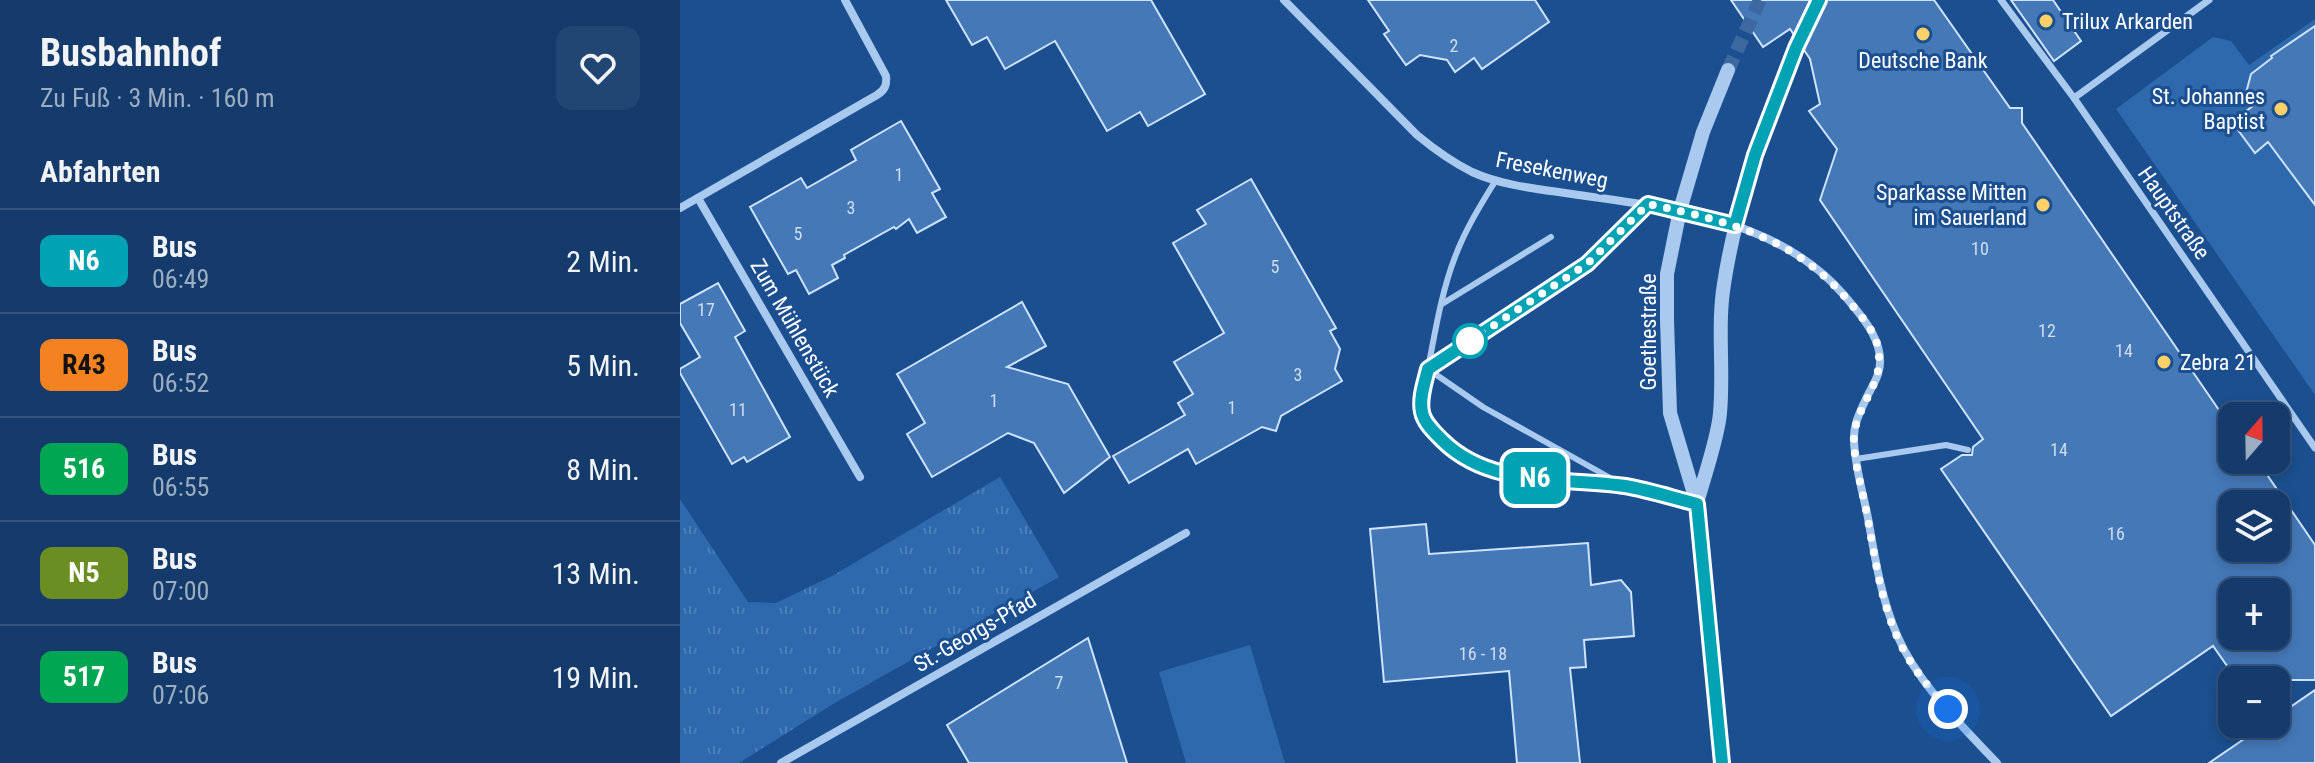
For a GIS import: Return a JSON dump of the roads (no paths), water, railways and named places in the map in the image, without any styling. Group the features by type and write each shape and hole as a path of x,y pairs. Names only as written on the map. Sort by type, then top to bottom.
{"street":[{"path":"680,208 877,95 885,87 886,76 845,0"},
{"name":"Fresekenweg","path":"1284,0 1417,135 1438,152 1473,172 1519,186 1648,204 1735,225 1810,262 1843,293 1864,319 1879,352 1878,374 1856,421 1854,443 1878,574 1897,637 1936,695 1997,763"},
{"name":"Hauptstraße","path":"2001,0 2074,98 2315,448"},
{"path":"2074,98 2209,0"},
{"name":"Goethestraße","path":"1722,763 1697,504 1670,413 1667,274 1680,210 1703,132 1728,70"},
{"name":"Goethestraße","path":"1697,504 1720,416 1721,312 1735,225 1755,155 1778,94"},
{"name":"Zum Mühlenstück","path":"698,198 860,477"},
{"name":"St.-Georgs-Pfad","path":"781,763 1186,533"}],"lane":[{"path":"1496,180 1455,257 1422,396 1421,411 1428,424 1450,448 1500,473 1560,482 1624,486 1697,504"},
{"path":"1428,369 1587,264 1648,204"},
{"path":"1442,304 1551,237"},
{"path":"1428,369 1483,407 1624,486"},
{"path":"1856,459 1946,445 1968,450"}],"tunnel":[{"path":"1728,70 1760,0"},
{"path":"1778,94 1819,0"}],"place":[{"name":"Trilux Arkarden","path":"2046,21"},
{"name":"Deutsche Bank","path":"1923,34"},
{"name":"St. Johannes Baptist","path":"2281,109"},
{"name":"Sparkasse Mitten im Sauerland","path":"2043,205"},
{"name":"Zebra 21","path":"2164,362"}]}
